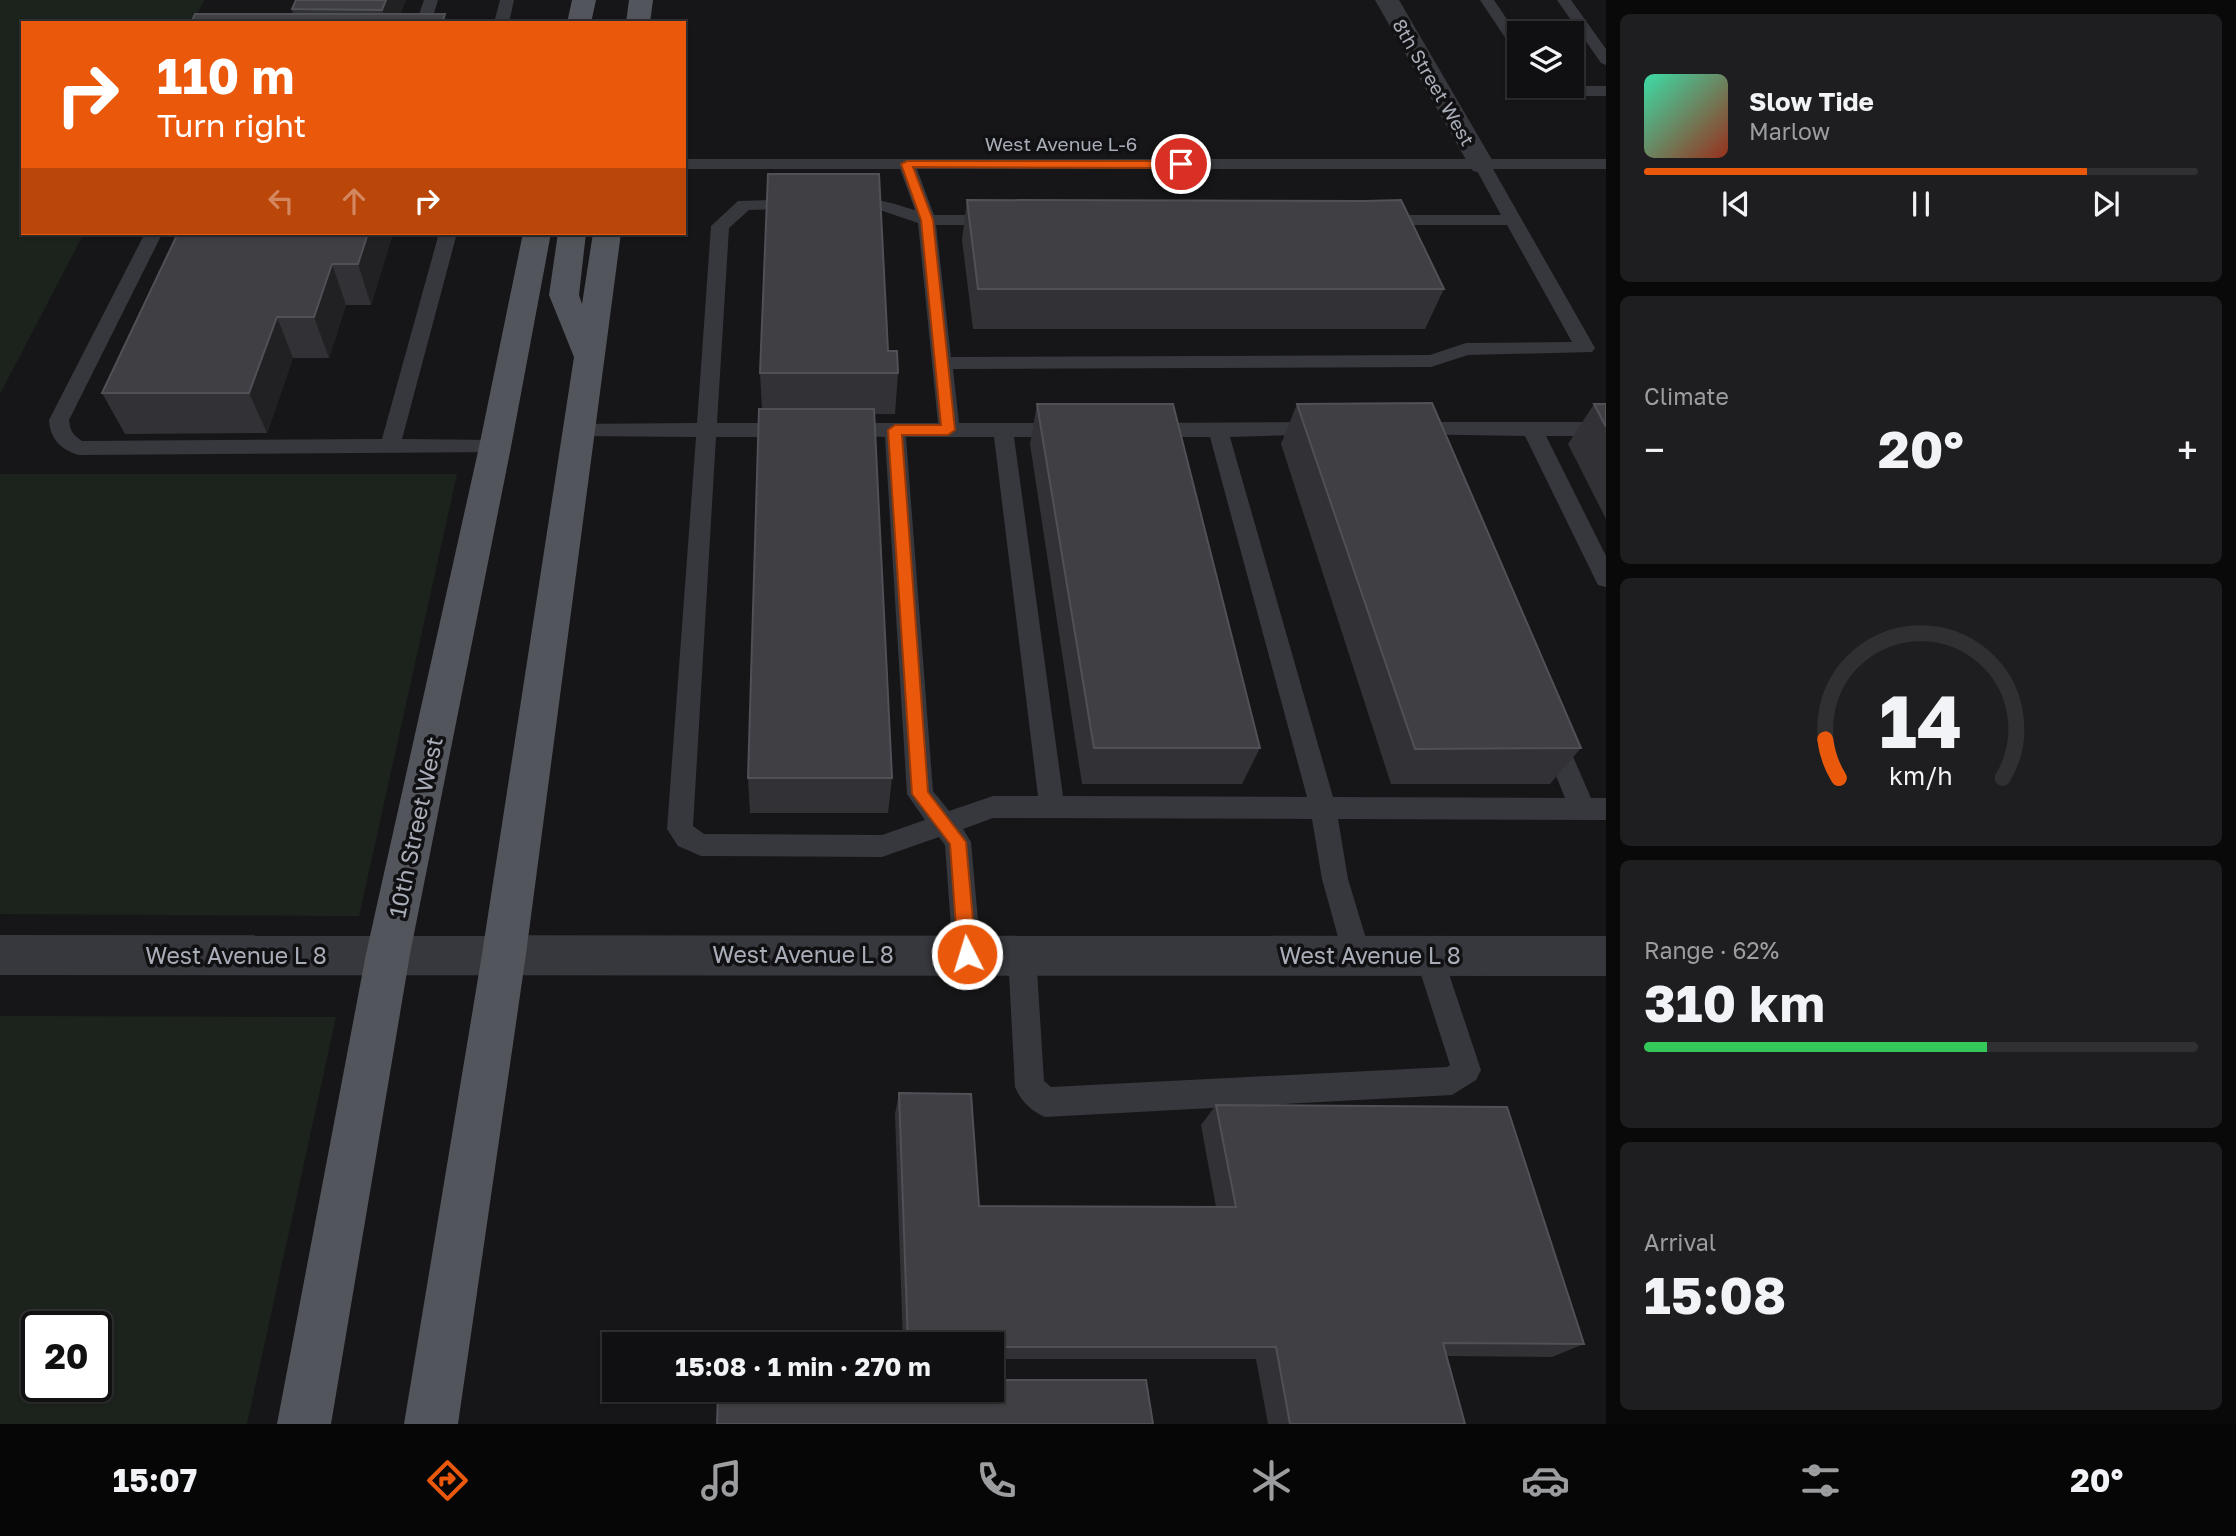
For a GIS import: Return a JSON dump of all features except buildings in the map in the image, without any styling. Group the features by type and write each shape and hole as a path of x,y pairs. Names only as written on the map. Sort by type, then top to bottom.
{"main road":[{"path":"579,21 584,0"},
{"path":"638,21 641,0"},
{"name":"10th Street West","path":"304,1424 388,954 495,447 537,235"},
{"path":"572,235 564,295 588,356"},
{"path":"431,1424 504,954 607,235"},
{"path":"318,1348 331,1424"}],"street":[{"name":"8th Street West","path":"1387,0 1482,165"},
{"name":"West Avenue L 8","path":"0,956 1606,956"}],"lane":[{"path":"424,21 431,0"},
{"path":"501,21 507,0"},
{"path":"1488,0 1507,29"},
{"path":"1564,0 1606,60"},
{"path":"1584,91 1606,91"},
{"name":"West Avenue L-6","path":"686,164 1606,164"},
{"path":"907,164 927,220 948,430"},
{"path":"942,363 1431,361 1466,349 1585,348 1482,165"},
{"path":"1024,220 927,220 882,205 757,203 744,205 734,211 720,226 680,829 687,838 701,845 882,846 993,807 1595,809 1546,720"},
{"path":"1359,220 1512,220"},
{"path":"152,235 59,420 59,433 67,442 79,448 495,447"},
{"path":"390,446 446,235"},
{"path":"578,429 1084,430"},
{"path":"1124,430 1340,429"},
{"path":"1395,429 1606,429"},
{"path":"1422,429 1433,454"},
{"path":"1532,429 1606,579"},
{"path":"895,430 920,794 958,842 967,954"},
{"path":"1003,430 1052,807"},
{"path":"1218,430 1323,808 1335,879 1357,955"},
{"path":"1021,954 1030,1087 1045,1102 1452,1081 1466,1070 1429,956"}],"shaded area":[{"path":"0,0 204,0 194,21 21,21 21,235 83,235 0,394"},
{"path":"0,474 457,474 359,916 0,914"},
{"path":"0,1016 336,1017 247,1424 0,1424"}],"route":[{"path":"967,954 958,842 920,794 895,430 948,430 927,220 907,164 1181,164"}]}
